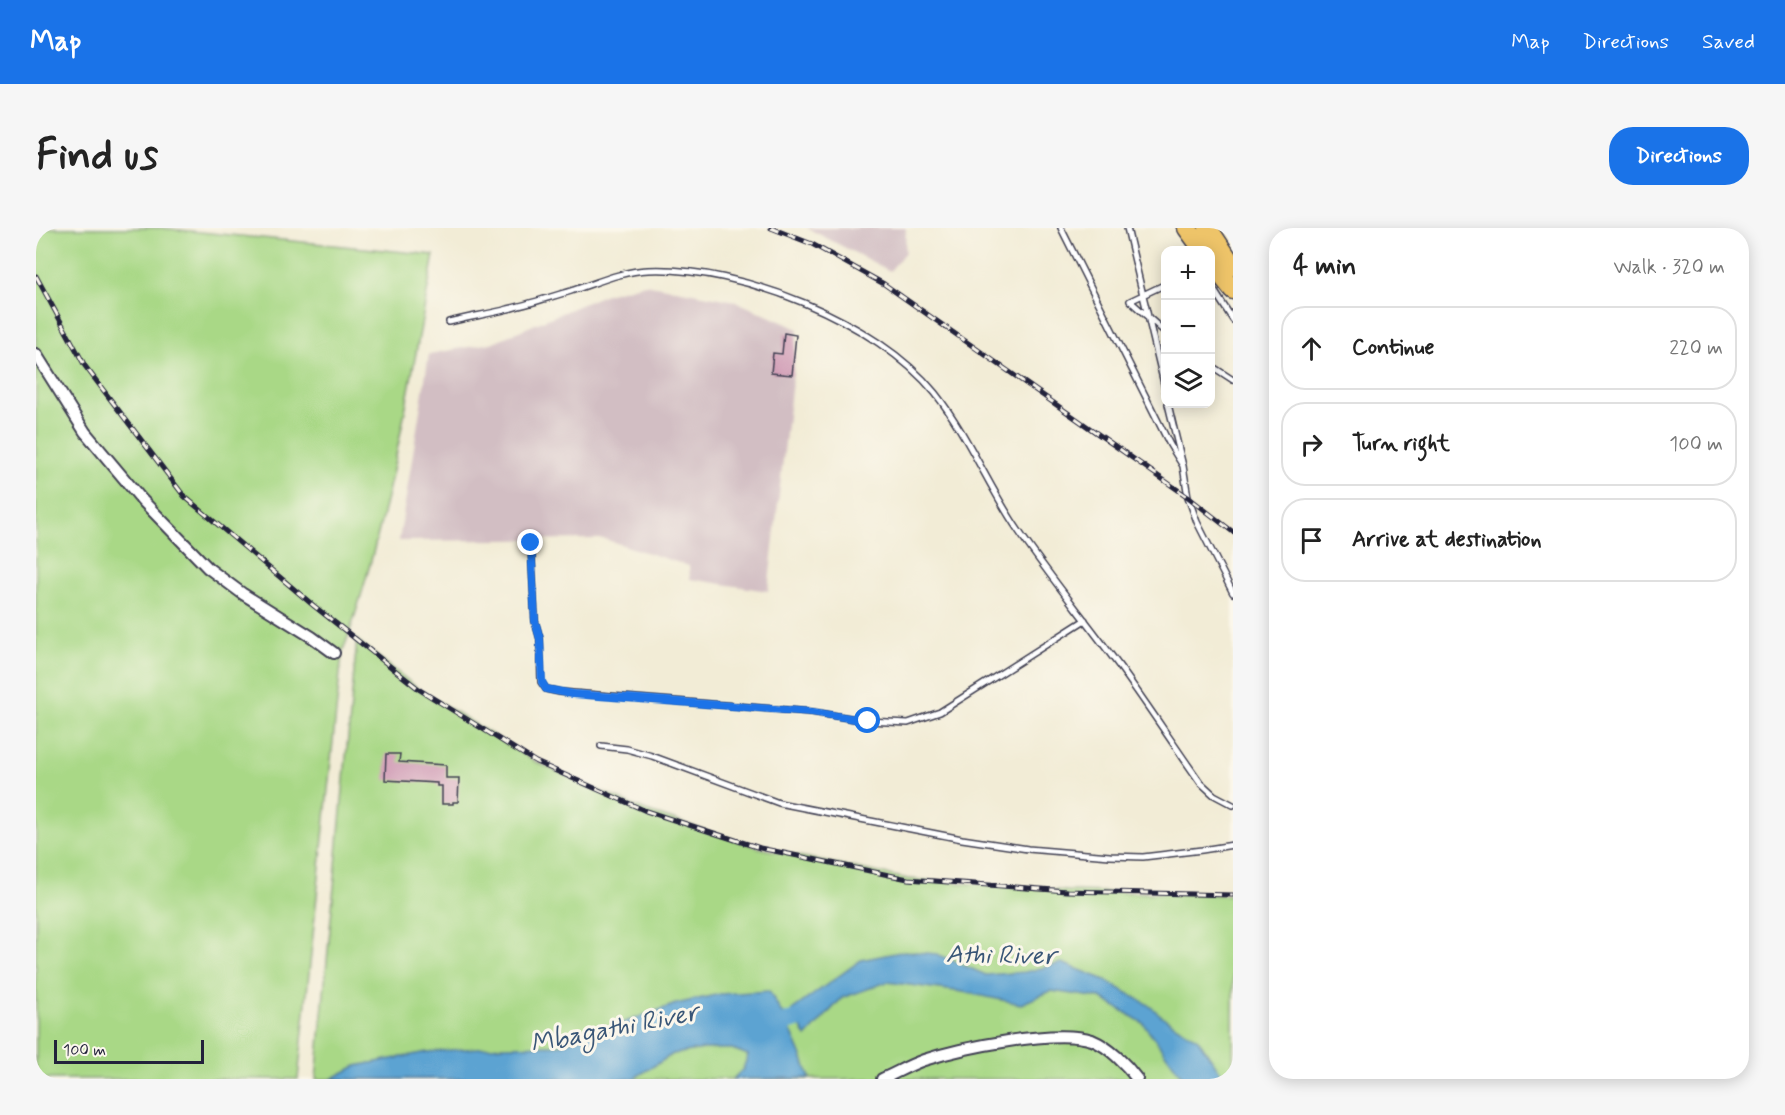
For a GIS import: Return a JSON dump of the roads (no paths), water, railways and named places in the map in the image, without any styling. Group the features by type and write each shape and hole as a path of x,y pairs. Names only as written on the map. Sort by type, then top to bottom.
{"highway":[{"path":"1187,228 1200,246"},
{"path":"1208,228 1233,266"},
{"path":"1215,267 1233,290"}],"street":[{"path":"36,354 85,432 142,500 208,568 243,594 334,653"},
{"path":"882,1079 927,1059 1019,1040 1055,1036 1082,1038 1103,1046 1137,1079"}],"lane":[{"path":"1061,228 1170,445 1183,466"},
{"path":"1126,228 1161,371"},
{"path":"449,321 508,309 616,276 646,270 698,273 764,288 834,316 866,334 923,378 952,417 1017,529 1200,782 1214,795 1233,805"},
{"path":"1161,286 1130,301 1161,329"},
{"path":"1215,293 1233,320"},
{"path":"1215,368 1233,380"},
{"path":"1169,408 1188,497 1197,522 1233,593"},
{"path":"531,543 535,621 540,639 542,682 546,689 560,692 812,712 868,721 908,723 940,712 1085,620"},
{"path":"601,746 627,749 652,756 779,803 962,839 1028,849 1143,857 1233,845"}],"water":[{"path":"905,951 937,954 986,975 1025,972 1062,963 1103,979 1147,1004 1167,1020 1198,1039 1225,1079 1184,1079 1143,1023 1101,998 1051,991 1021,1004 963,992 887,982 842,998 806,1037 792,1010 861,960"},
{"name":"Mbagathi River","path":"769,991 792,1033 810,1078 733,1079 743,1069 748,1055 732,1049 704,1049 673,1054 633,1079 331,1079 356,1066 427,1052 502,1046 560,1045 676,1004 720,994"}],"waterway":[{"name":"Athi River","path":"765,1030 805,1016 816,1007"}],"railway":[{"path":"771,228 812,244 884,284 1188,497 1233,532"},
{"path":"36,276 85,366 184,496 314,606 420,690 536,762 646,811 760,848 908,879 1067,891 1233,895"}]}
